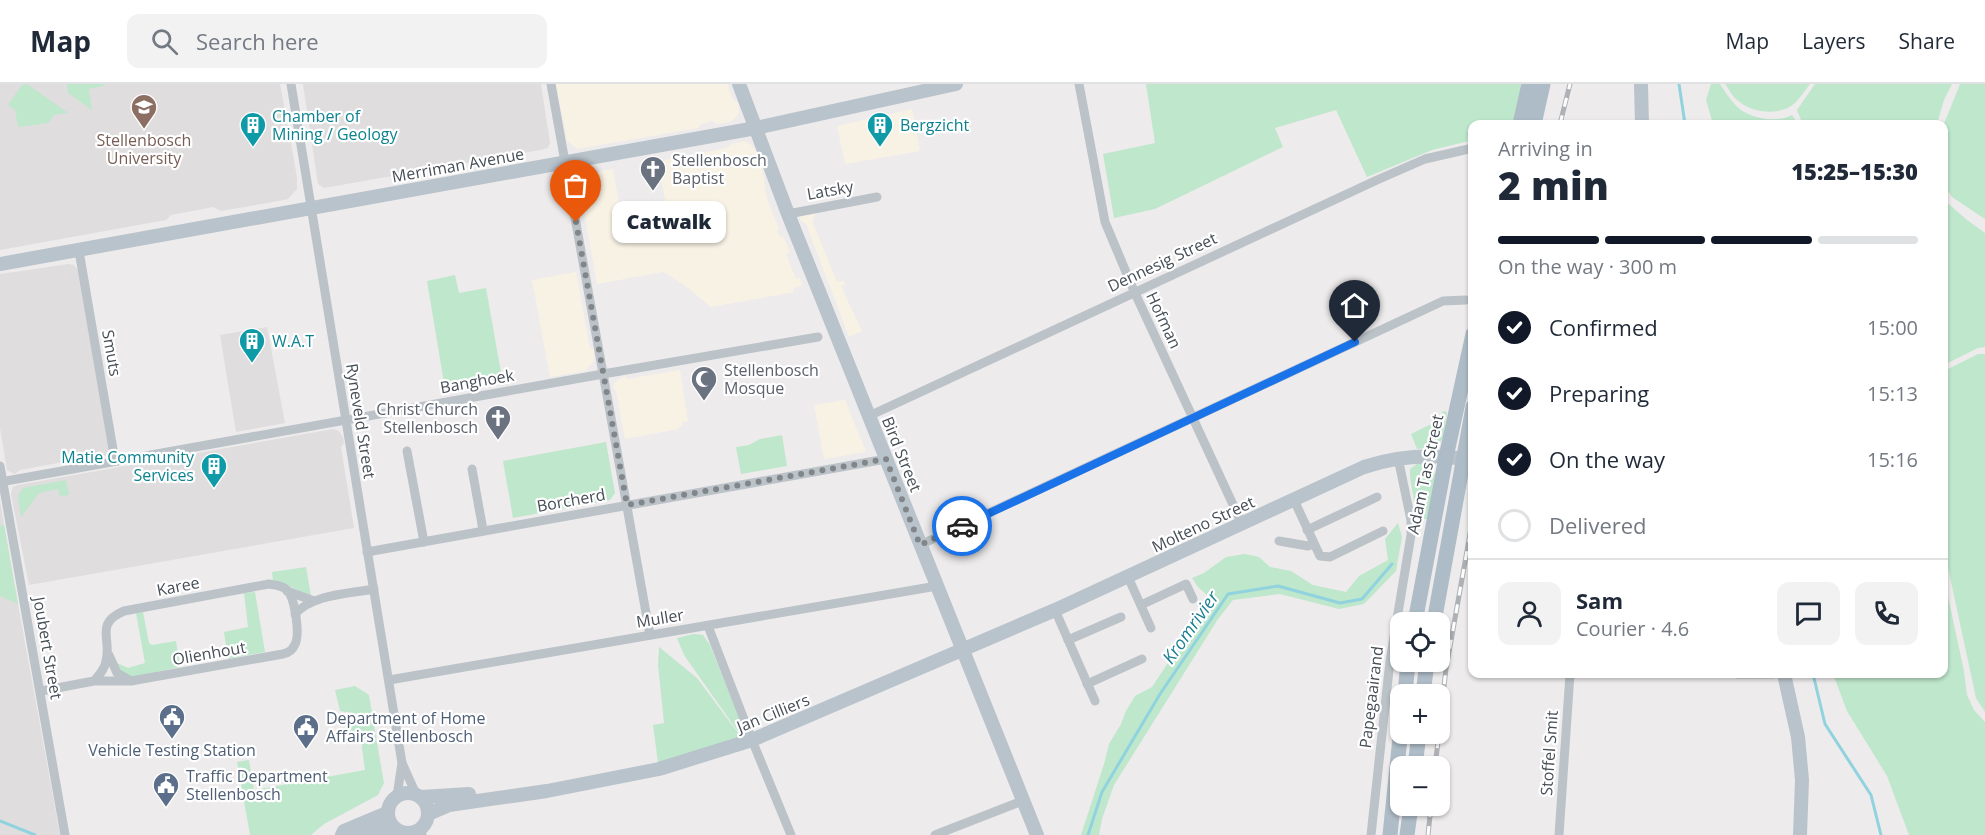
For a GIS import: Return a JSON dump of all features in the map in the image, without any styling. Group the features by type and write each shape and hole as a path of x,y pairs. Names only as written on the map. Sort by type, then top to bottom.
{"main road":[{"path":"1521,120 1528,84"},
{"path":"1535,120 1543,84"},
{"name":"Adam Tas Street","path":"1417,612 1446,457 1468,357"},
{"name":"Adam Tas Street","path":"1436,612 1468,431"},
{"path":"1390,835 1399,744"},
{"path":"1407,835 1410,816"}],"street":[{"name":"Ryneveld Street","path":"291,84 402,763 418,796"},
{"path":"552,84 650,635"},
{"name":"Bird Street","path":"739,84 868,416 1037,835"},
{"name":"Merriman Avenue","path":"0,264 756,128 956,84"},
{"name":"Hofman","path":"1079,84 1103,217 1134,291 1242,524"},
{"path":"1641,84 1642,120"},
{"name":"Dennesig Street","path":"868,416 1134,291 1425,159 1468,149"},
{"name":"Latsky","path":"788,214 877,197"},
{"name":"Smuts","path":"79,251 115,461"},
{"path":"920,545 1443,301 1466,300"},
{"name":"Banghoek","path":"1,482 818,337"},
{"path":"407,451 424,542"},
{"name":"Molteno Street","path":"964,651 1364,467 1416,456 1462,459"},
{"name":"Papegaairand","path":"1371,835 1390,661 1411,535 1412,520 1398,458"},
{"name":"Borcherd","path":"367,552 886,459"},
{"name":"Joubert Street","path":"0,466 65,835"},
{"path":"472,469 483,530"},
{"path":"1305,526 1377,497"},
{"path":"1294,500 1320,556 1330,556 1383,531"},
{"path":"1279,542 1308,546 1313,544"},
{"path":"1128,577 1151,628"},
{"name":"Karee","path":"94,681 103,670 108,652 105,634 107,623 111,617 123,611 269,584 314,600"},
{"path":"1141,605 1186,584 1193,599"},
{"name":"Muller","path":"389,680 937,586"},
{"name":"Karee","path":"295,614 314,600 374,590"},
{"path":"287,591 295,614"},
{"path":"1055,610 1095,701"},
{"name":"Olienhout","path":"94,681 131,681 275,657 289,652 297,641 295,614"},
{"path":"1068,640 1121,617"},
{"path":"708,626 791,835"},
{"name":"Jan Cilliers","path":"428,814 449,805 547,791 675,765 752,740 964,651"},
{"path":"108,652 117,673 131,681"},
{"path":"1087,684 1142,659"},
{"name":"Stoffel Smit","path":"1559,835 1570,678"},
{"path":"1785,678 1798,737 1802,780 1800,835"},
{"path":"40,691 94,681"},
{"name":"Ryneveld Street","path":"397,796 402,763"},
{"name":"Jan Cilliers","path":"418,796 588,783"},
{"path":"406,792 418,796 425,802 428,814 411,832 388,819 387,813 390,803 397,796 406,792"},
{"path":"935,835 1022,801"},
{"path":"342,835 344,831 387,813"},
{"path":"359,835 378,829 411,832"}],"shaded area":[{"name":"Stellenbosch University","path":"0,84 280,84 297,177 297,189 288,199 284,200 221,211 213,207 171,215 166,220 0,250"},
{"path":"303,84 541,84 550,143 548,148 540,150 324,188 318,184"},
{"path":"556,84 727,84 733,100 738,102 739,112 730,122 716,124 713,121 701,124 698,128 577,149 567,141"},
{"name":"Bergzicht","path":"912,109 920,151 845,164 837,126"},
{"path":"744,141 755,149 762,166 767,199 779,229 777,230 780,237 783,236 790,252 786,254 796,279 800,278 802,286 793,288 794,292 711,307 683,284 663,272 597,284 582,199 577,196 575,186 577,177 582,172 592,169 596,172 613,169 621,215 649,210 652,226 669,222 658,161 728,148 731,144"},
{"path":"816,213 812,221 837,282 844,281 845,284 841,286 862,331 849,337 806,224 799,216"},
{"path":"74,265 78,270 109,453 101,459 96,456 20,470 14,474 7,470 0,428 0,274"},
{"path":"576,272 590,349 594,349 594,361 585,371 550,377 532,280"},
{"path":"267,327 285,423 236,432 220,335"},
{"path":"680,370 688,421 682,422 679,429 625,439 616,391 613,388 615,382 625,376 628,379"},
{"path":"845,400 866,452 824,459 814,405"},
{"path":"333,429 339,431 343,437 344,443 341,447 354,528 29,585 11,494 13,487"},
{"path":"0,501 18,604 60,835 0,835"}],"green space":[{"path":"27,84 68,113 54,115 48,123 18,127 15,110 8,105 22,85"},
{"path":"67,84 104,84 104,86 89,89 92,110 68,93"},
{"path":"1146,84 1523,84 1515,120 1468,120 1468,141 1432,150 1367,177 1336,110 1275,128 1283,147 1155,209 1114,218 1103,154 1155,143"},
{"path":"1711,84 1720,84 1729,98 1746,113 1759,118 1773,119 1792,115 1795,120 1712,120 1706,100"},
{"path":"1725,84 1810,84 1789,107 1766,112 1743,104 1735,98"},
{"path":"1815,84 1952,84 1938,120 1801,120 1797,110"},
{"path":"1960,84 1985,84 1985,219 1952,197 1948,191 1948,120 1946,120"},
{"path":"1948,203 1985,233 1985,347 1978,348 1948,363"},
{"path":"455,275 459,293 486,288 502,378 445,389 427,281"},
{"path":"1978,354 1985,354 1985,712 1976,698 1948,568 1948,369"},
{"path":"1443,411 1447,412 1442,440 1434,446 1417,449 1411,434 1435,422"},
{"path":"782,435 787,466 741,474 736,447"},
{"path":"606,442 615,493 610,500 513,518 503,461"},
{"path":"1418,463 1429,466 1435,476 1427,519 1417,519 1410,477 1410,469"},
{"path":"66,480 69,495 60,496 58,489 39,493 21,517 18,496 23,488"},
{"path":"1398,523 1402,537 1396,571 1364,604 1339,609 1280,594 1233,600 1218,619 1114,785 1099,835 1081,835 1109,744 1126,711 1135,696 1152,687 1183,640 1203,615 1207,595 1192,578 1204,573 1226,557 1245,554 1259,557 1270,567 1291,571 1313,585 1346,592 1359,576 1388,560 1385,539"},
{"path":"4,525 18,604 0,596 0,526"},
{"path":"306,567 311,596 273,580 272,572"},
{"path":"255,592 265,652 228,659 224,632 248,627 244,593"},
{"path":"1948,597 1967,695 1974,710 1985,722 1985,835 1909,835 1887,776 1847,711 1835,678 1948,678"},
{"path":"143,612 149,643 152,645 176,641 180,667 132,677 121,672 115,662 128,668 145,663 136,613"},
{"path":"694,634 703,635 710,645 741,723 743,730 741,736 684,655 677,638"},
{"path":"659,647 697,678 738,733 739,738 658,763 653,725 664,723 658,665"},
{"path":"355,686 369,695 372,713 340,711 335,690"},
{"path":"373,720 384,783 378,795 324,824 311,835 250,835 237,762 249,760 254,790 365,770 361,740 349,742 347,727 349,727 349,722"}],"waterway":[{"name":"Kromrivier","path":"1679,84 1684,120"},
{"name":"Kromrivier","path":"1088,835 1102,792 1160,694 1228,594 1278,586 1340,603 1362,599 1392,564"},
{"path":"1814,678 1825,724 1871,795 1881,835"},
{"path":"0,821 35,835"}],"railway":[{"path":"1561,120 1570,84"},
{"path":"1444,684 1468,545"},
{"path":"1436,756 1438,744"},
{"path":"1428,835 1430,816"}],"way so far":[{"path":"576,222 627,505 886,459 920,545 962,526"}],"place":[{"name":"Stellenbosch University","path":"144,130"},
{"name":"Chamber of Mining / Geology","path":"253,148"},
{"name":"Bergzicht","path":"880,148"},
{"name":"Stellenbosch Baptist","path":"653,192"},
{"name":"Catwalk","path":"576,222"},
{"name":"W.A.T","path":"252,364"},
{"name":"Stellenbosch Mosque","path":"704,402"},
{"name":"Christ Church Stellenbosch","path":"498,441"},
{"name":"Matie Community Services","path":"214,489"},
{"name":"Vehicle Testing Station","path":"172,740"},
{"name":"Department of Home Affairs Stellenbosch","path":"306,750"},
{"name":"Traffic Department Stellenbosch","path":"166,808"}],"route":[{"path":"962,526 1355,342"}]}
